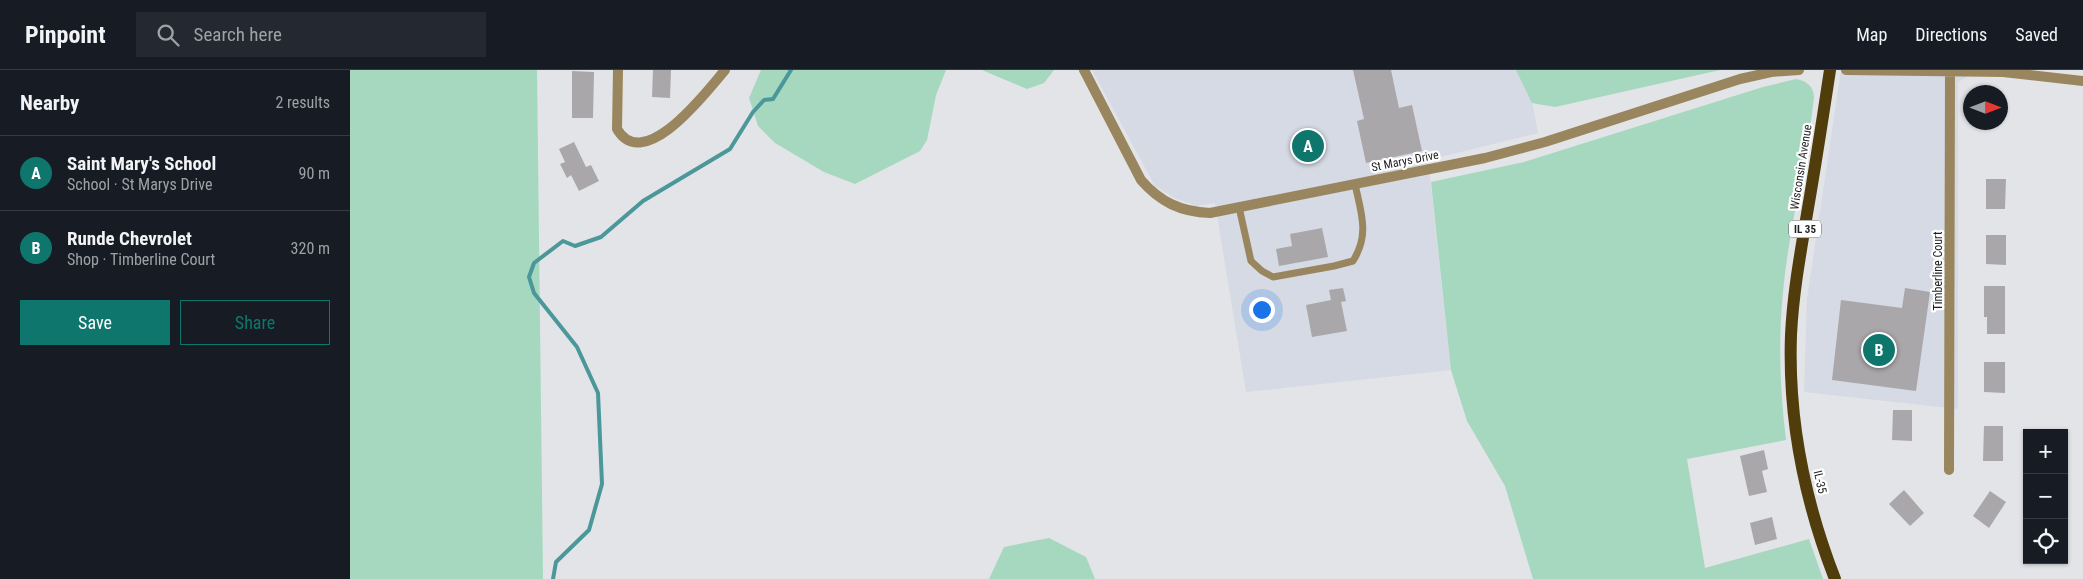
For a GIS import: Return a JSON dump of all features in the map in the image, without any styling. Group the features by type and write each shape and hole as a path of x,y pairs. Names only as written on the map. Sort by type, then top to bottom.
{"main road":[{"name":"Wisconsin Avenue","path":"1792,388 1791,336 1796,277 1830,70"},
{"name":"IL-35","path":"1792,388 1798,445 1809,497 1825,553 1835,579"}],"street":[{"path":"618,70 617,129 621,136 641,144 650,141 673,126 692,109 725,70"},
{"name":"St Marys Drive","path":"1084,70 1141,180 1151,192 1164,202 1179,209 1194,212 1217,212 1239,208 1502,153 1567,135 1740,80 1771,72 1799,70"},
{"path":"1846,70 2003,72 2083,81"},
{"name":"Timberline Court","path":"1949,470 1950,72"}],"lane":[{"path":"1239,208 1251,261 1262,271 1273,277 1334,266 1353,261 1360,250 1364,232 1356,184"}],"shaded area":[{"path":"1092,70 1526,70 1538,133 1428,160 1451,370 1246,392 1215,203 1196,206 1175,198 1155,186"},
{"path":"1841,70 1979,70 1958,82 1958,409 1804,392 1807,299"}],"green space":[{"path":"350,70 537,70 543,579 350,579"},
{"path":"761,70 946,70 936,95 927,140 920,151 855,184 824,172 775,143 758,126 749,98"},
{"path":"982,70 1054,70 1044,83 1027,89"},
{"path":"1516,70 1720,70 1555,107 1532,103"},
{"path":"1796,79 1809,85 1814,97 1789,243 1781,311 1780,366 1786,440 1687,459 1705,568 1809,539 1823,579 1533,579 1505,486 1467,421 1451,370 1431,182 1524,162 1763,87"},
{"path":"1049,538 1086,557 1095,579 989,579 1004,547"}],"building":[{"path":"653,70 671,70 670,98 652,97"},
{"path":"1353,70 1391,70 1399,108 1412,105 1422,151 1366,163 1357,121 1364,119"},
{"path":"572,71 594,72 593,118 572,118"},
{"path":"574,142 586,167 591,165 599,181 579,191 571,175 567,178 560,164 565,162 559,149"},
{"path":"1986,179 2006,179 2005,209 1986,209"},
{"path":"1322,228 1328,257 1279,266 1276,249 1292,246 1290,234"},
{"path":"1986,235 2006,235 2006,265 1986,264"},
{"path":"1984,286 2005,286 2005,334 1987,334 1987,317 1984,317"},
{"path":"1343,288 1346,301 1341,302 1347,331 1312,337 1306,305 1331,300 1329,290"},
{"path":"1905,288 1930,292 1916,391 1832,380 1841,300 1902,308"},
{"path":"1984,362 2005,362 2005,393 1984,392"},
{"path":"1893,410 1912,410 1912,441 1892,440"},
{"path":"1984,426 2003,426 2003,461 1983,461"},
{"path":"1764,450 1768,469 1762,471 1767,492 1749,496 1740,456"},
{"path":"1904,490 1924,513 1910,526 1889,504"},
{"path":"1990,491 2006,502 1989,528 1973,516"},
{"path":"1772,517 1777,539 1755,545 1750,523"}],"waterway":[{"path":"553,579 556,562 589,530 602,484 598,393 577,347 534,293 529,277 534,263 563,241 575,246 601,237 643,201 730,149 753,112 764,100 773,99 791,70"}],"place":[{"name":"Saint Mary's School","path":"1308,146"},
{"name":"Runde Chevrolet","path":"1879,350"}]}
